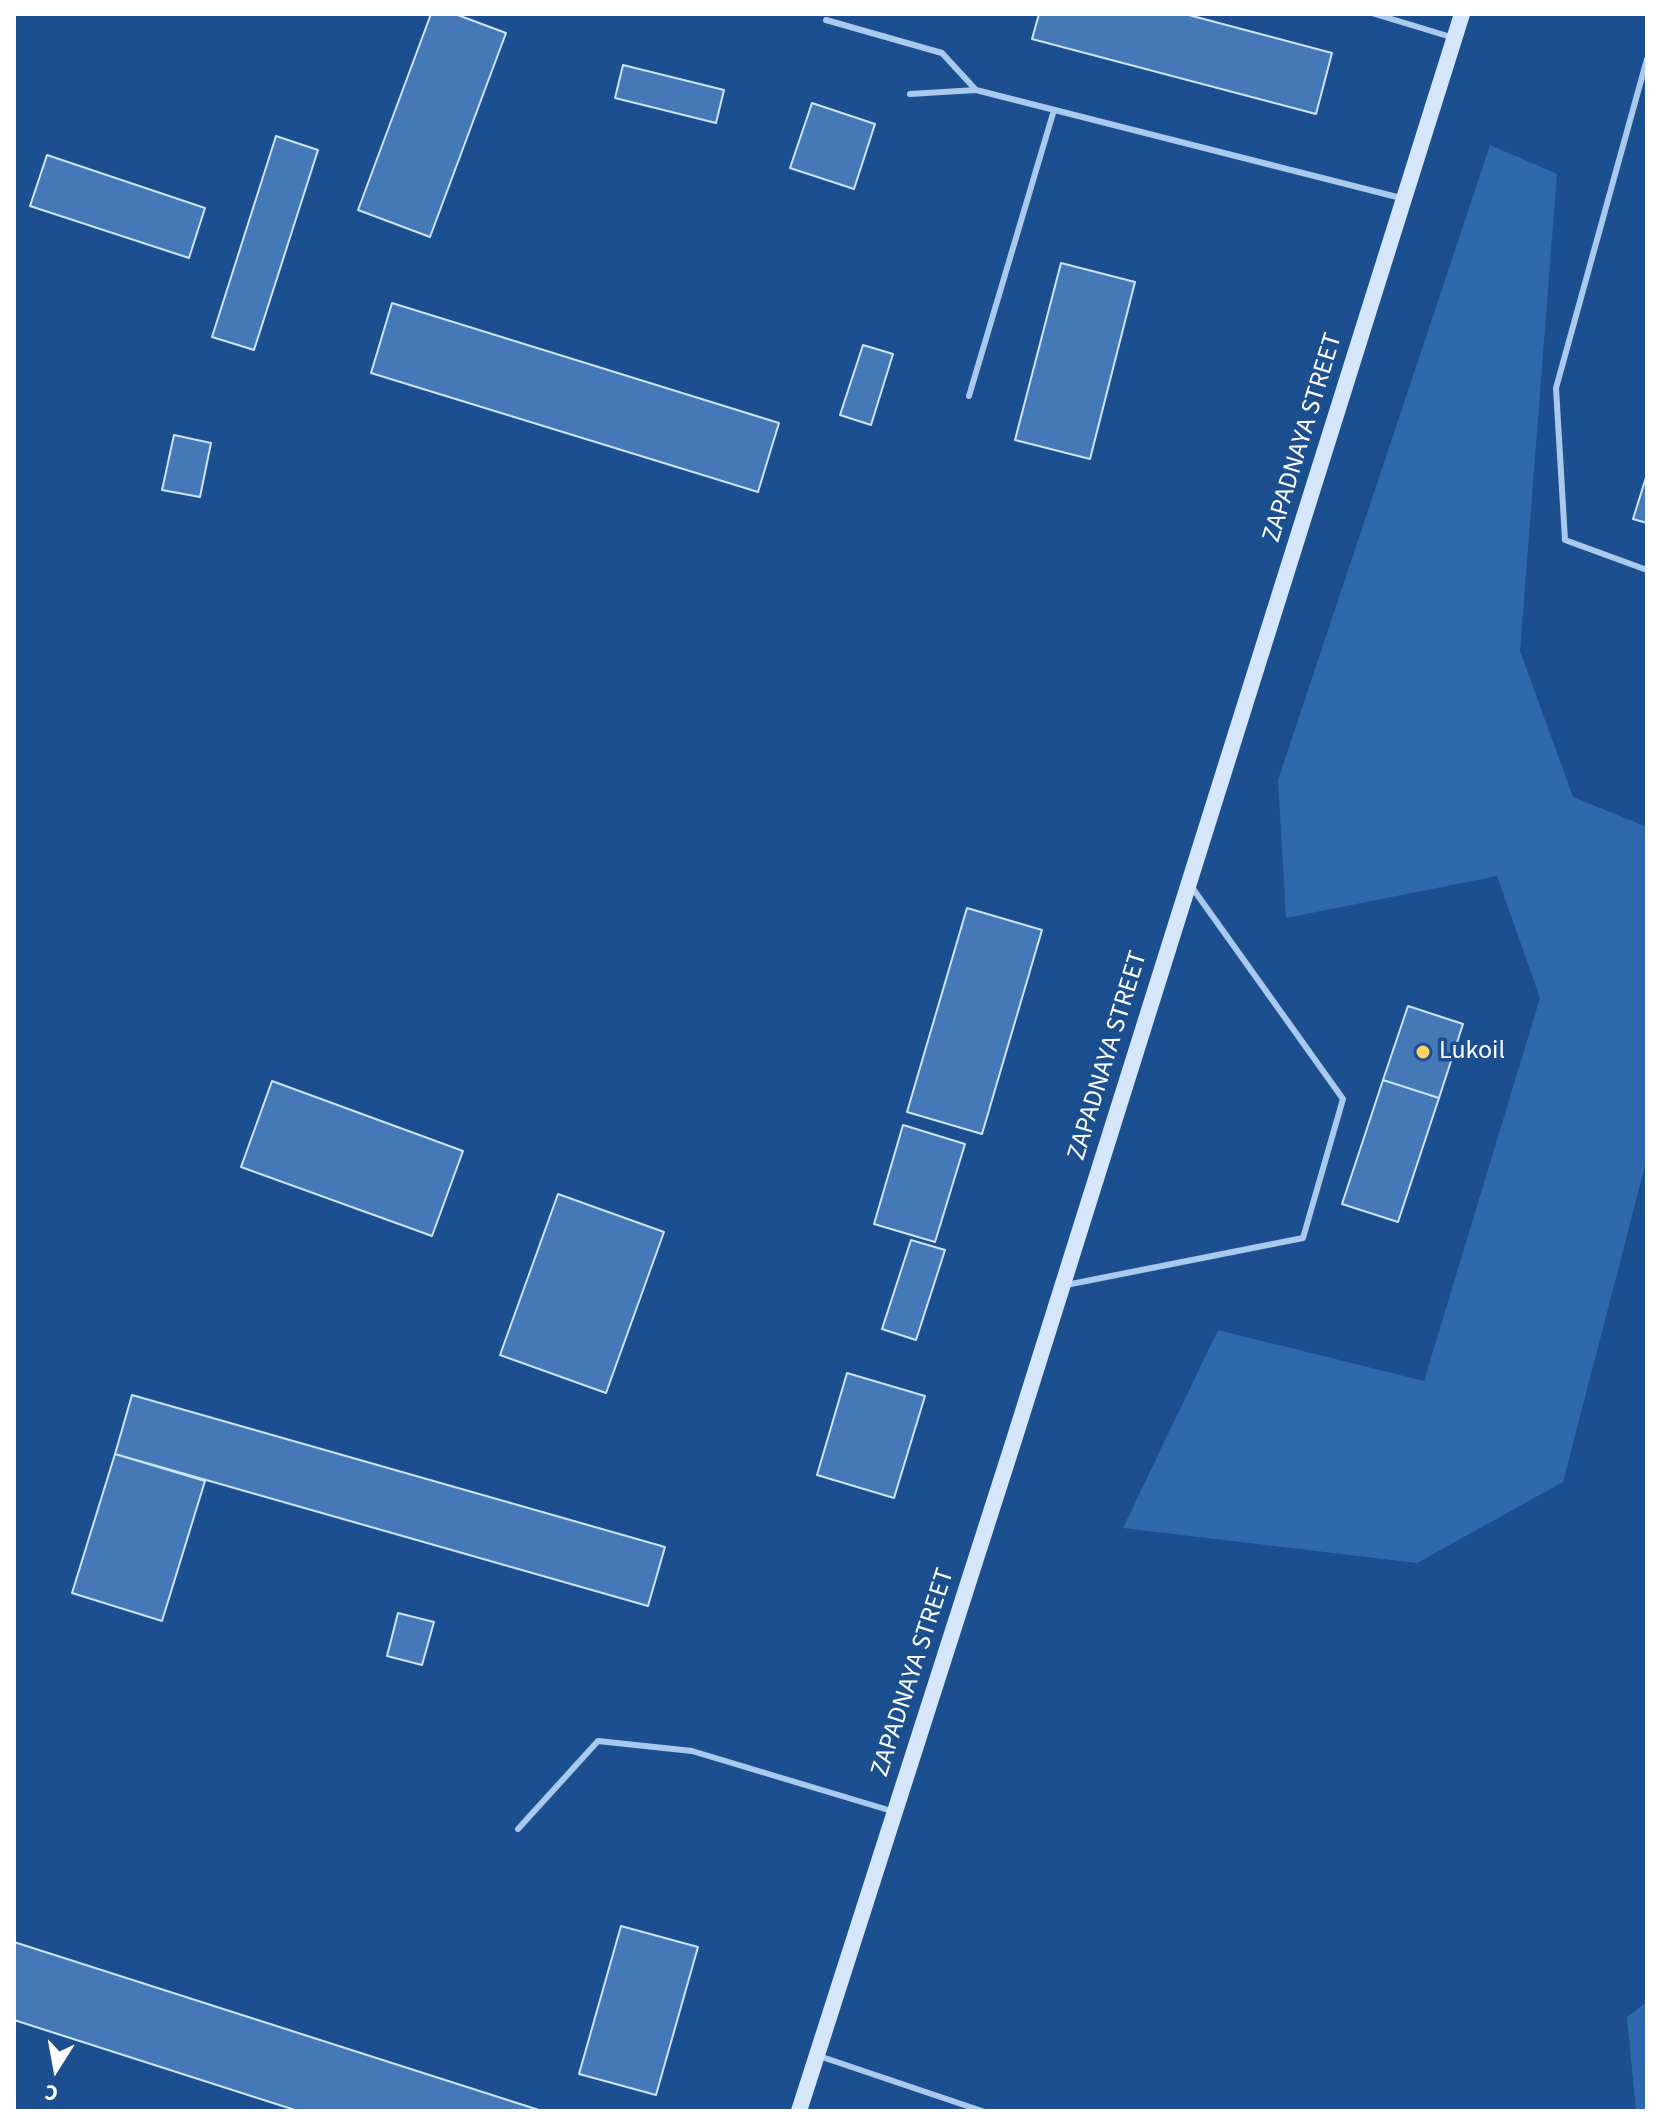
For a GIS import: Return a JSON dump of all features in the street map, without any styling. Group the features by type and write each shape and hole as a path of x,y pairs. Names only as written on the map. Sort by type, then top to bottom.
{"main road":[{"name":"ZAPADNAYA STREET","path":"799,2111 1462,14"}],"lane":[{"path":"1375,14 1455,38"},
{"path":"826,20 942,53 976,90"},
{"path":"1647,59 1556,388 1565,540 1647,570"},
{"path":"910,94 976,90 1404,199"},
{"path":"969,396 1054,110"},
{"path":"1062,1286 1303,1238 1343,1099 1189,883"},
{"path":"518,1829 598,1741 692,1751 895,1812"},
{"path":"817,2055 982,2111"}],"shaded area":[{"path":"1490,145 1557,174 1520,651 1573,797 1647,827 1647,1158 1563,1482 1417,1563 1123,1528 1218,1330 1424,1381 1540,998 1497,876 1286,918 1278,780"},
{"path":"1647,2002 1647,2111 1636,2111 1627,2017"}],"building":[{"path":"431,14 455,14 506,33 430,237 358,210"},
{"path":"1039,14 1185,14 1332,53 1316,114 1032,39"},
{"path":"623,65 724,90 716,123 615,98"},
{"path":"812,103 875,124 854,189 790,168"},
{"path":"276,136 318,150 254,350 212,337"},
{"path":"47,155 205,208 189,258 30,206"},
{"path":"1061,263 1135,282 1090,459 1015,440"},
{"path":"392,303 779,423 758,492 371,373"},
{"path":"863,345 893,354 871,425 840,415"},
{"path":"174,435 211,443 200,497 162,490"},
{"path":"1647,474 1647,523 1633,519"},
{"path":"967,908 1042,930 982,1134 907,1112"},
{"name":"Lukoil","path":"1408,1006 1463,1024 1439,1098 1383,1080"},
{"path":"1383,1080 1439,1098 1398,1222 1342,1204"},
{"path":"272,1081 463,1151 432,1236 241,1167"},
{"path":"903,1125 965,1144 935,1242 874,1224"},
{"path":"558,1194 664,1232 606,1393 500,1355"},
{"path":"911,1240 945,1250 916,1340 882,1329"},
{"path":"847,1373 925,1396 894,1498 817,1475"},
{"path":"132,1395 665,1547 648,1606 115,1454"},
{"path":"115,1454 205,1481 162,1621 72,1593"},
{"path":"398,1613 434,1622 422,1665 387,1656"},
{"path":"621,1926 698,1947 656,2095 579,2074"},
{"path":"14,1942 542,2111 298,2111 14,2020"}],"place":[{"name":"Lukoil","path":"1423,1052"}]}
